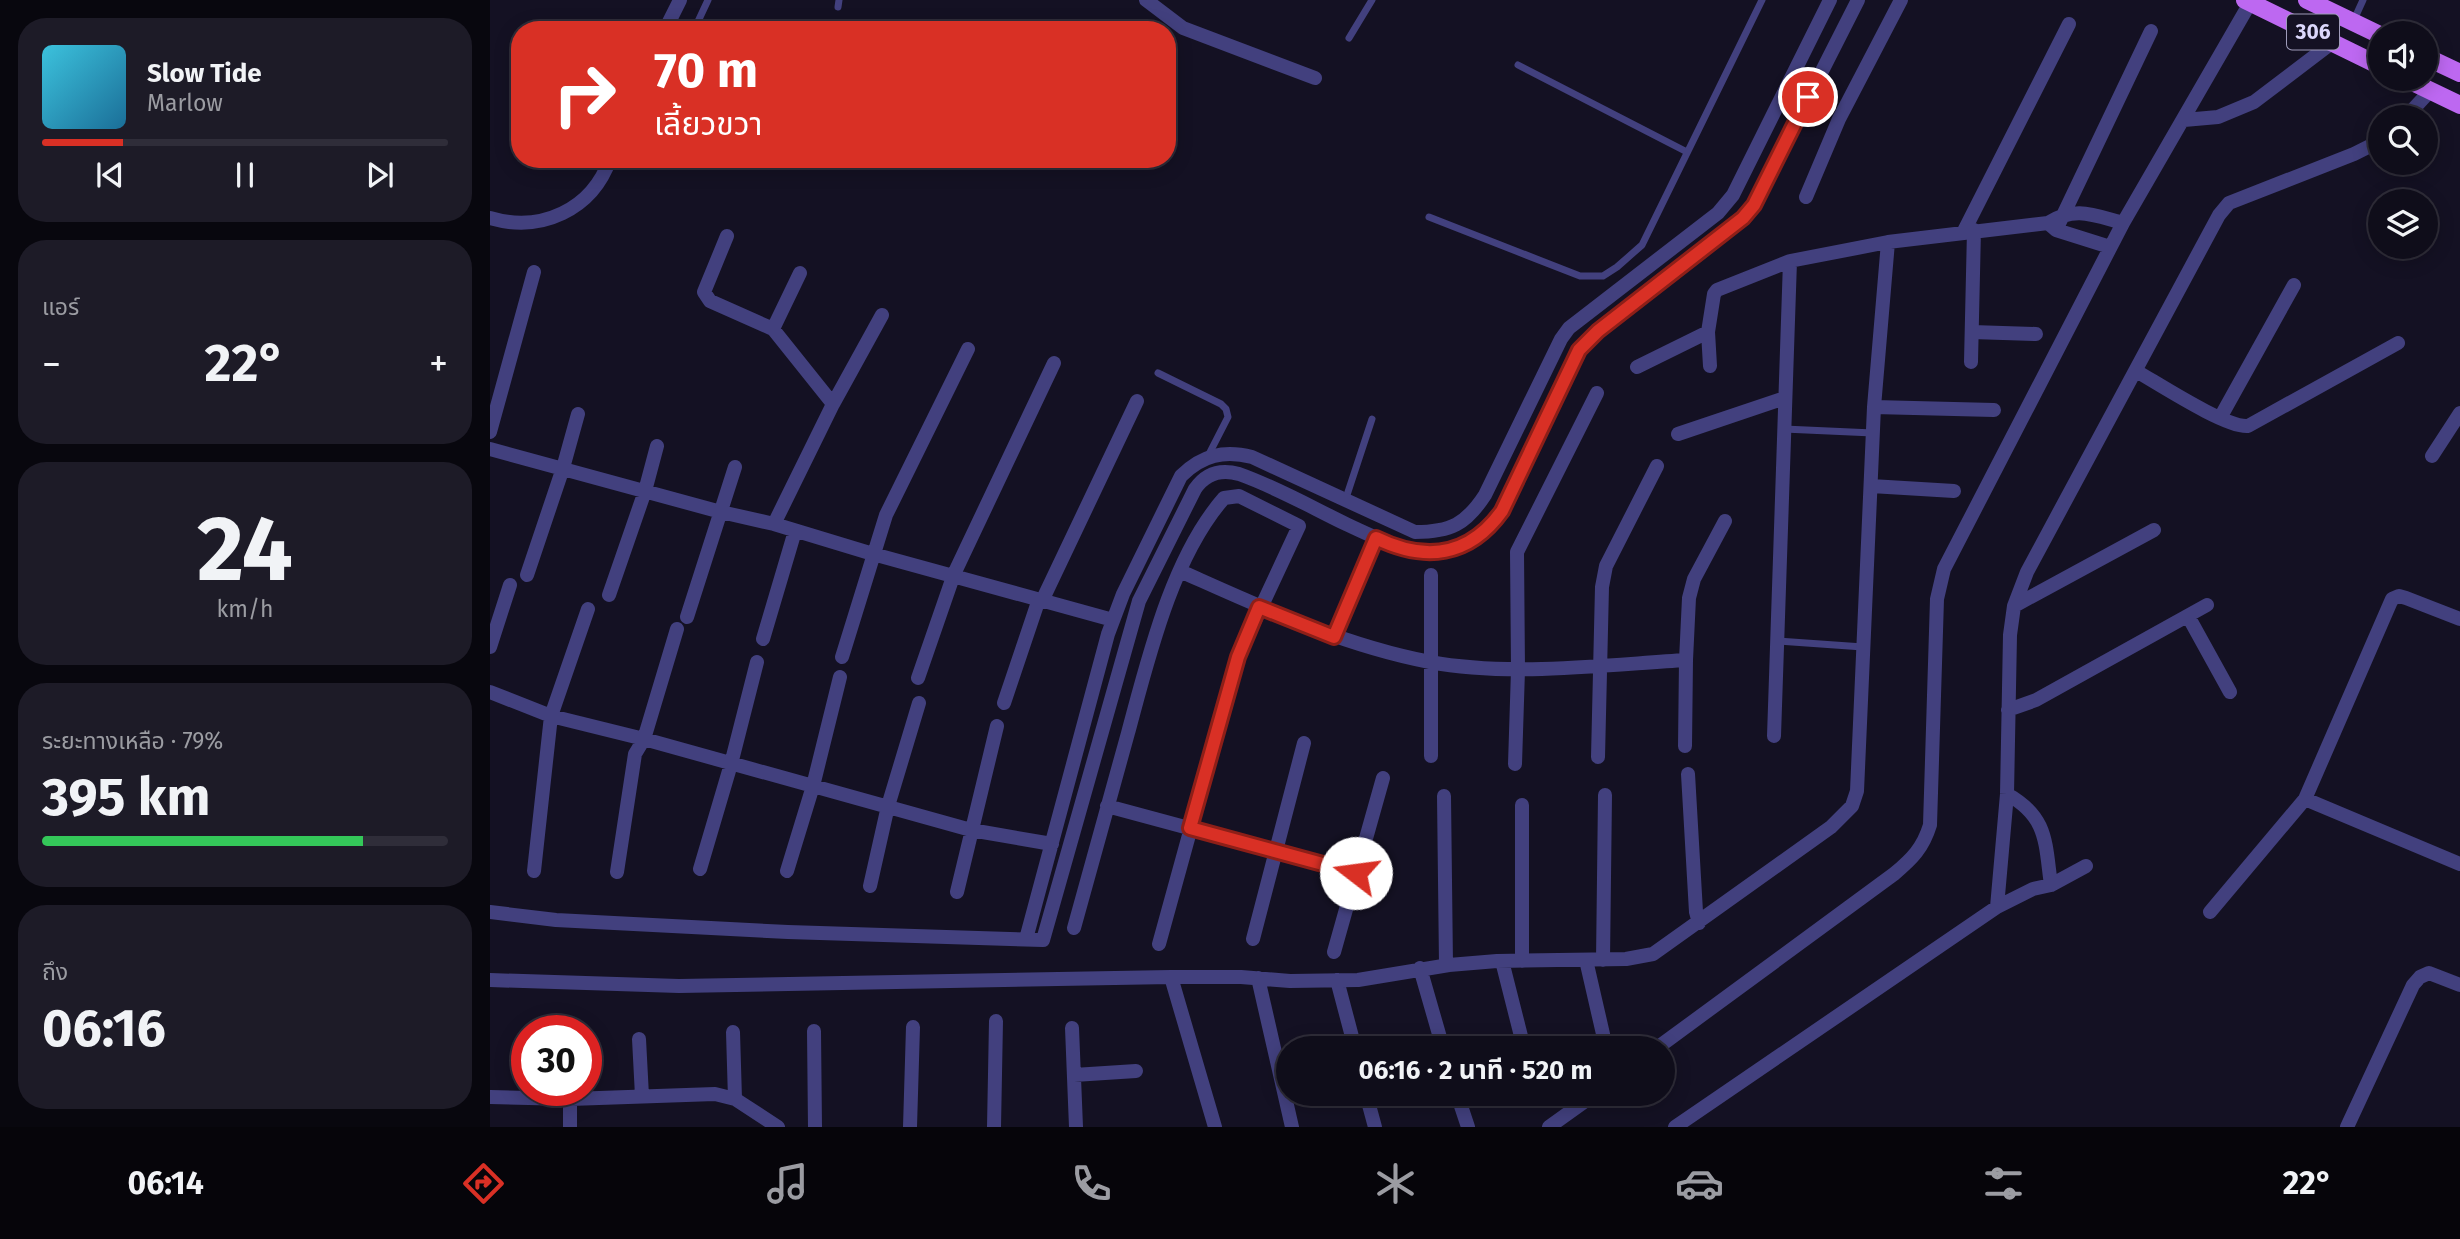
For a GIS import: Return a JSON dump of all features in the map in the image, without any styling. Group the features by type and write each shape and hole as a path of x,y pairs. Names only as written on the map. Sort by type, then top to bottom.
{"main road":[{"name":"306","path":"2306,0 2368,30"},
{"name":"306","path":"2248,1 2368,60"},
{"path":"2438,63 2460,73"},
{"path":"2430,91 2460,106"}],"street":[{"path":"670,21 680,0"},
{"path":"1146,0 1174,21"},
{"path":"1026,939 1113,620 1181,475 1190,466 1208,457 1219,453 1235,453 1252,457 1415,532 1445,530 1472,516 1569,328 1718,214 1733,195 1830,0"},
{"path":"490,912 556,920 789,932 1043,940 1139,600 1202,479 1221,472 1239,474 1399,548 1436,553 1464,545 1492,525 1502,511 1579,350 1587,340 1743,218 1754,205 1858,0"},
{"path":"1806,197 1839,119 1901,0"},
{"path":"1673,1036 1894,874 1914,858 1924,843 1930,825 1937,600 1944,569 2110,247 2184,120 2248,1"},
{"path":"1176,23 1183,28 1315,78"},
{"path":"1971,362 1968,231 2069,24"},
{"path":"2052,226 2062,214 2151,31"},
{"path":"2184,120 2218,117 2254,102 2333,42"},
{"path":"2417,105 2430,91"},
{"path":"1997,907 2007,794 2010,635 2014,606 2027,572 2219,215 2229,203 2368,147"},
{"path":"490,218 541,222 566,213 593,188 607,168"},
{"path":"2062,214 2078,212 2123,223"},
{"path":"1710,366 1707,332 1717,290 1790,261 1888,242 1968,231 2052,226 2110,247"},
{"path":"727,236 704,292 710,301 773,329 834,404"},
{"path":"490,980 679,986 1171,977 1337,980 1377,978 1446,965 1502,961 1626,959 1653,954 1831,827 1852,806 1857,791 1860,774 1874,407 1888,242"},
{"path":"1774,736 1790,261"},
{"path":"490,432 534,272"},
{"path":"773,329 800,273"},
{"path":"2220,418 2294,285"},
{"path":"774,524 882,315"},
{"path":"1637,367 1707,332"},
{"path":"1972,332 2036,334"},
{"path":"2136,371 2220,418 2240,426 2248,426 2398,343"},
{"path":"842,657 886,515 968,349"},
{"path":"918,678 954,575 1055,363"},
{"path":"1516,764 1517,552 1597,393"},
{"path":"1678,434 1785,398"},
{"path":"1004,703 1040,600 1137,401"},
{"path":"1874,407 1994,410"},
{"path":"2432,456 2460,413"},
{"path":"527,575 578,414"},
{"path":"609,595 645,491 657,446"},
{"path":"490,449 774,524 1113,620"},
{"path":"1598,757 1602,587 1606,566 1657,466"},
{"path":"687,617 735,467"},
{"path":"1871,485 1954,491"},
{"path":"1074,928 1151,647 1180,570 1213,510 1224,498 1239,496 1298,526 1238,657 1159,944"},
{"path":"1685,746 1689,598 1694,579 1725,521"},
{"path":"2014,606 2154,530"},
{"path":"763,639 795,531"},
{"path":"1334,637 1376,538"},
{"path":"1180,570 1259,607 1334,637 1431,662 1518,670 1686,660"},
{"path":"1431,575 1431,756"},
{"path":"490,647 510,585"},
{"path":"2210,912 2305,799 2392,599 2399,596 2406,598 2460,619"},
{"path":"2008,710 2036,700 2207,605"},
{"path":"534,872 551,716 588,609"},
{"path":"2188,616 2230,692"},
{"path":"617,872 635,754 644,739 677,629"},
{"path":"700,869 757,662"},
{"path":"787,871 813,786 840,677"},
{"path":"490,692 551,716 644,739 971,830 1052,844"},
{"path":"870,886 888,806 919,703"},
{"path":"957,892 997,726"},
{"path":"1253,939 1304,743"},
{"path":"1688,774 1696,912 1699,923"},
{"path":"1334,952 1382,778"},
{"path":"2007,794 2032,811 2040,825 2051,885"},
{"path":"1603,960 1605,795"},
{"path":"1444,796 1446,965"},
{"path":"2305,799 2460,864"},
{"path":"1522,805 1522,961"},
{"path":"1108,806 1356,873"},
{"path":"1675,1127 1997,907 2033,889 2051,885 2086,866"},
{"path":"1587,960 1603,1034"},
{"path":"1502,961 1521,1036"},
{"path":"1420,968 1440,1036"},
{"path":"2347,1127 2413,985 2420,977 2429,973 2460,985"},
{"path":"1171,977 1215,1127"},
{"path":"1258,978 1292,1127"},
{"path":"1337,980 1352,1036"},
{"path":"994,1127 996,1021"},
{"path":"910,1127 913,1027"},
{"path":"1072,1028 1076,1127"},
{"path":"814,1031 815,1127"},
{"path":"733,1032 734,1100"},
{"path":"639,1039 642,1096"},
{"path":"1074,1075 1136,1071"},
{"path":"602,1095 715,1094 734,1100 778,1127"},
{"path":"490,1097 511,1096"},
{"path":"570,1106 570,1127"},
{"path":"1369,1106 1375,1127"},
{"path":"1461,1106 1468,1127"},
{"path":"1549,1127 1578,1106"}],"lane":[{"path":"698,21 708,0"},
{"path":"1349,38 1372,0"},
{"path":"1429,217 1580,275 1602,276 1642,245 1762,0"},
{"path":"2353,22 2363,0"},
{"path":"1518,65 1687,152"},
{"path":"1158,373 1221,404 1226,410 1228,417 1208,457"},
{"path":"1345,501 1372,419"},
{"path":"1783,429 1873,433"},
{"path":"1777,641 1863,647"}],"route":[{"path":"1356,873 1190,828 1220,714 1238,657 1259,607 1334,637 1376,538 1399,548 1436,553 1464,545 1492,525 1502,511 1579,350 1598,331 1743,218 1754,205 1808,97"}]}
